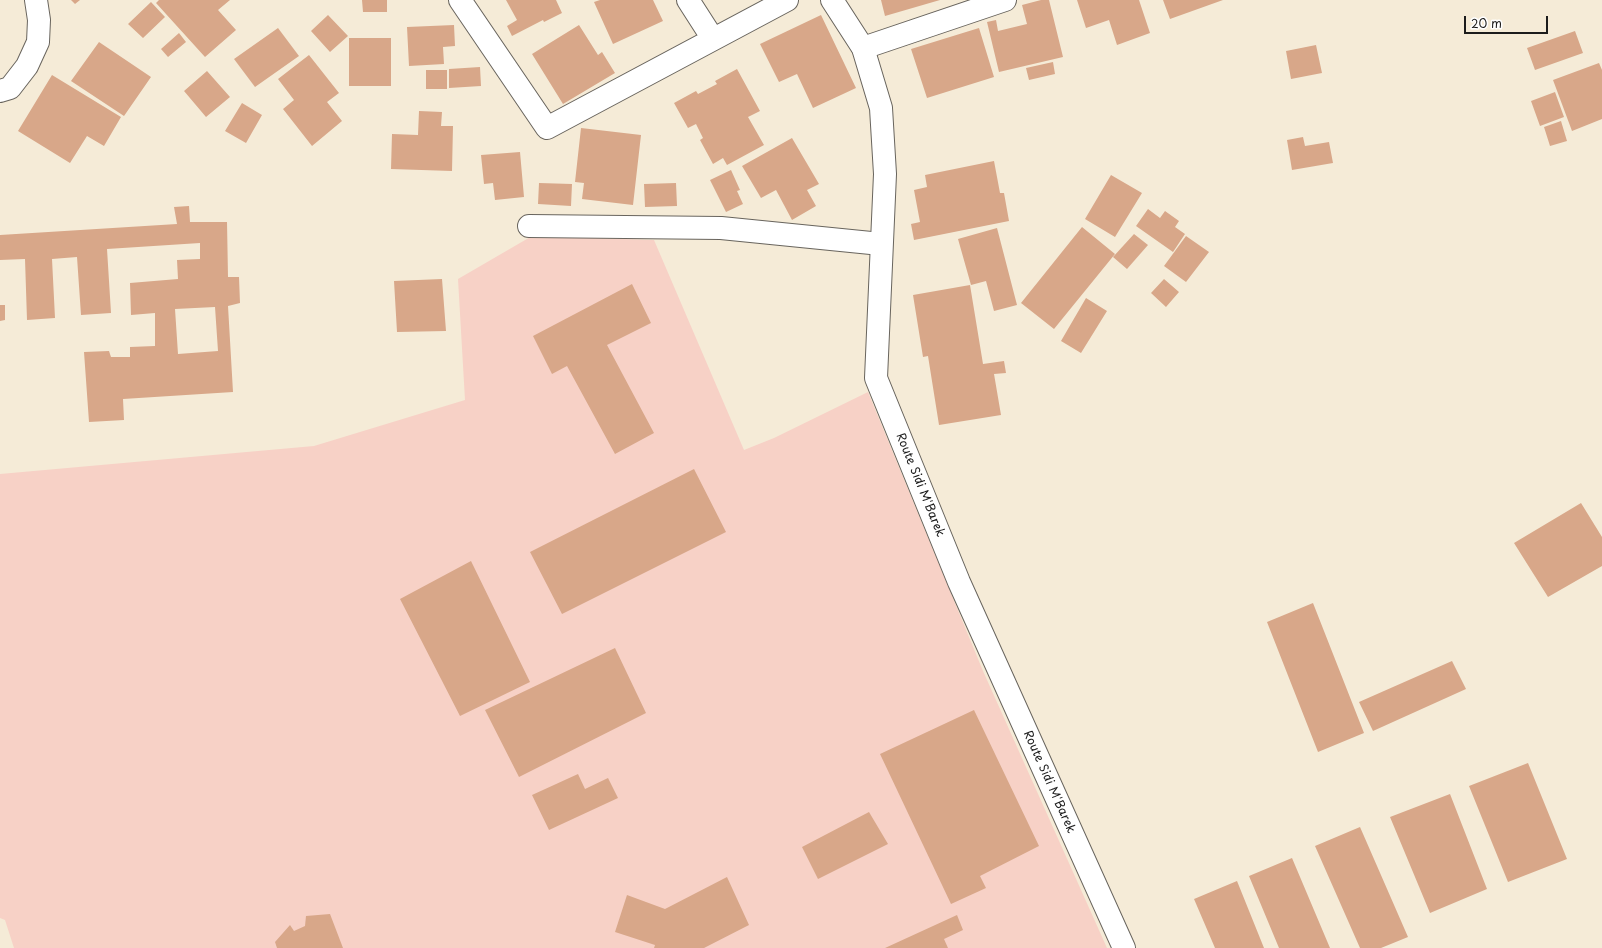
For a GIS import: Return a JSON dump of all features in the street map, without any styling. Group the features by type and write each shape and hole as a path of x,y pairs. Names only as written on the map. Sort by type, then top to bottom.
{"street":[{"path":"0,91 10,88 27,66 38,42 39,20 36,0"},
{"path":"460,0 547,128 787,0"},
{"path":"688,0 713,39"},
{"name":"Route Sidi M'Barek","path":"832,0 863,48 881,108 885,174 876,378 959,582 1124,948"},
{"path":"863,48 1005,0"},
{"path":"529,226 721,228 881,244"}],"shaded area":[{"path":"532,236 654,240 744,450 774,438 868,392 983,671 1107,948 14,948 5,920 0,918 0,474 314,446 465,400 458,279"}],"building":[{"path":"71,0 80,0 75,4"},
{"path":"159,0 230,0 218,10 236,30 205,57 156,3"},
{"path":"362,0 387,0 387,12 363,12"},
{"path":"506,0 556,0 562,13 544,22 543,20 512,36 507,26 517,20"},
{"path":"600,0 653,0 663,21 613,44 594,2"},
{"path":"881,0 940,0 885,16"},
{"path":"1041,0 1049,0 1063,57 999,72 987,22 996,20 998,31 1027,24 1022,5"},
{"path":"1077,0 1139,0 1150,33 1117,45 1109,20 1086,28"},
{"path":"1163,0 1223,0 1170,19"},
{"path":"151,2 165,17 143,38 128,24"},
{"path":"328,15 348,36 330,52 311,31"},
{"path":"821,15 856,88 813,108 797,74 779,82 760,44"},
{"path":"454,25 455,46 443,47 444,64 409,66 407,27"},
{"path":"579,25 598,55 602,52 615,73 563,104 532,54"},
{"path":"278,28 299,56 255,87 234,59"},
{"path":"979,28 994,77 927,98 911,49"},
{"path":"1575,31 1583,53 1535,70 1527,48"},
{"path":"179,33 186,42 168,57 161,49"},
{"path":"349,38 391,38 391,86 349,86"},
{"path":"99,42 151,77 124,116 71,81"},
{"path":"1316,45 1322,73 1291,79 1286,51"},
{"path":"309,55 339,93 327,102 342,121 312,146 283,109 294,100 278,79"},
{"path":"1053,62 1055,74 1029,80 1026,68"},
{"path":"1599,63 1602,70 1602,119 1572,131 1553,80"},
{"path":"480,67 481,86 449,88 449,69"},
{"path":"737,69 760,111 748,117 764,145 727,165 723,158 713,164 700,140 703,138 696,124 688,128 674,103 696,91 698,94 717,84 715,81"},
{"path":"426,70 447,70 447,89 426,89"},
{"path":"207,71 230,97 206,117 184,91"},
{"path":"52,75 121,117 104,146 87,136 70,163 18,131"},
{"path":"1555,92 1564,117 1540,126 1531,101"},
{"path":"242,103 262,115 246,143 225,131"},
{"path":"419,111 442,112 441,126 453,126 452,171 391,169 392,134 418,135"},
{"path":"1561,121 1567,141 1550,146 1544,127"},
{"path":"581,128 641,135 633,205 582,199 584,183 575,182"},
{"path":"1303,137 1305,146 1329,142 1333,163 1292,170 1287,140"},
{"path":"792,138 819,184 807,190 816,206 792,220 776,190 761,198 742,166"},
{"path":"520,152 524,197 495,200 493,183 484,184 481,155"},
{"path":"994,161 1000,193 1004,193 1009,221 914,240 911,224 920,222 914,190 927,187 925,175"},
{"path":"731,170 740,190 737,191 743,204 726,212 710,180"},
{"path":"1111,175 1142,193 1115,237 1085,219"},
{"path":"539,183 572,184 571,206 538,204"},
{"path":"676,183 677,206 645,207 644,184"},
{"path":"189,206 190,222 227,222 228,277 239,277 240,303 228,306 233,392 123,399 124,420 89,422 84,352 109,351 111,357 130,357 130,347 155,346 155,313 131,315 130,283 178,279 177,260 200,259 200,243 107,249 111,313 81,315 77,257 52,259 55,318 27,320 25,259 0,260 0,235 177,224 174,207","holes":["215,307 218,351 178,354 175,309"]},
{"path":"1148,209 1160,218 1165,211 1179,221 1175,227 1185,234 1173,252 1136,226"},
{"path":"1082,227 1115,254 1054,329 1021,303"},
{"path":"997,228 1017,305 994,311 986,281 971,285 958,239"},
{"path":"1134,234 1148,245 1127,269 1113,257"},
{"path":"1186,236 1209,252 1186,282 1164,266"},
{"path":"442,279 446,331 397,332 394,281"},
{"path":"1164,279 1179,292 1166,307 1151,293"},
{"path":"632,284 651,323 607,345 654,433 615,454 567,366 552,374 533,336"},
{"path":"970,285 983,364 1004,361 1006,373 994,374 1001,415 939,425 928,356 923,357 913,295"},
{"path":"1086,298 1107,311 1081,353 1061,341"},
{"path":"0,305 5,305 5,320 0,321"},
{"path":"694,469 726,532 562,614 530,552"},
{"path":"1581,503 1602,537 1602,566 1548,597 1514,543"},
{"path":"471,561 530,682 460,716 400,599"},
{"path":"1313,603 1364,733 1318,752 1267,622"},
{"path":"615,648 646,713 519,777 485,710"},
{"path":"1452,661 1466,689 1373,731 1359,702"},
{"path":"974,710 1039,846 980,876 986,888 951,904 880,754"},
{"path":"1528,763 1567,859 1508,882 1469,786"},
{"path":"578,774 585,789 608,778 618,798 549,830 532,795"},
{"path":"1450,794 1487,889 1430,913 1390,817"},
{"path":"869,812 888,844 818,879 802,847"},
{"path":"1360,827 1408,937 1381,948 1360,948 1315,846"},
{"path":"1292,858 1330,948 1279,948 1249,876"},
{"path":"727,877 749,925 704,948 654,948 655,945 615,932 627,895 665,909"},
{"path":"1237,881 1264,948 1215,948 1194,899"},
{"path":"330,914 343,948 277,948 275,942 290,925 294,931 305,926 306,916"},
{"path":"957,915 963,930 944,939 948,948 885,948"}]}
